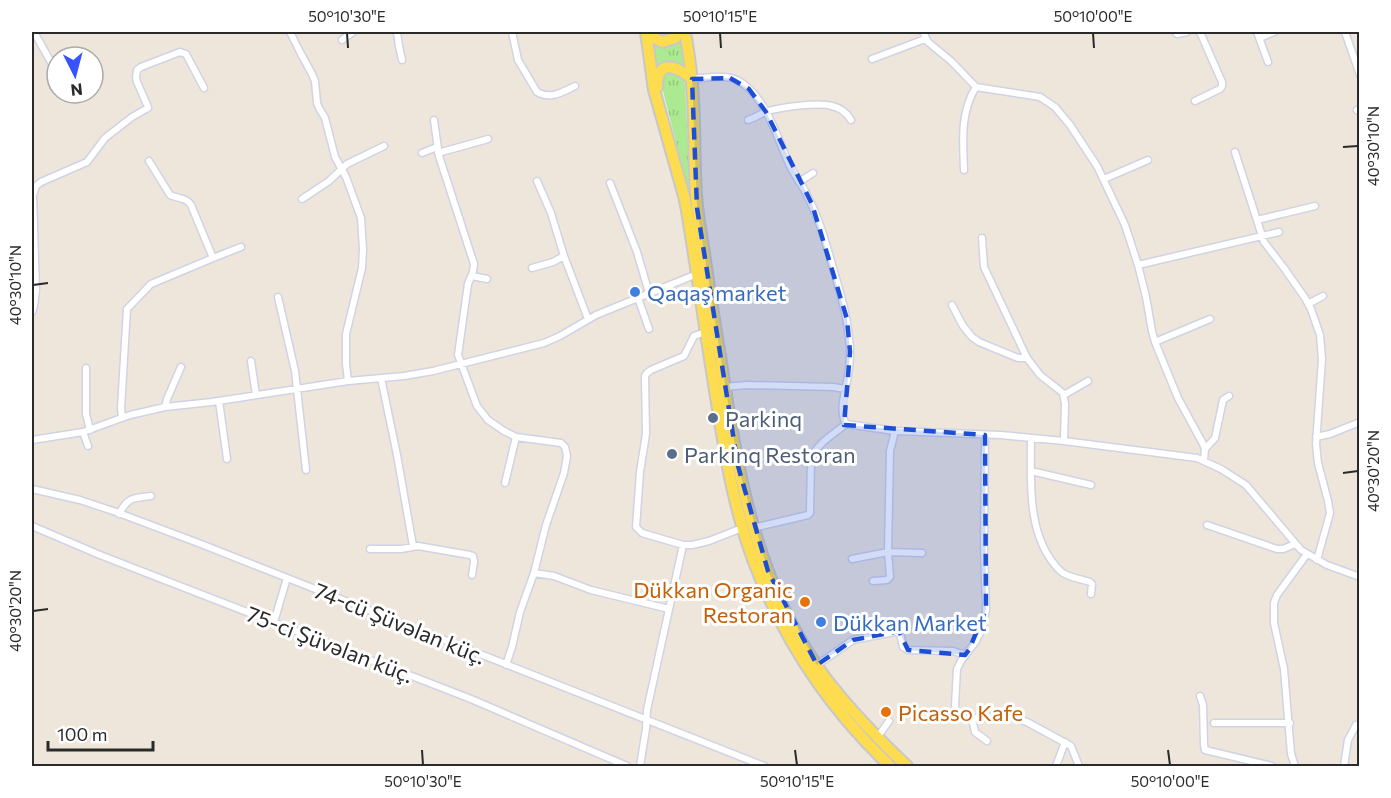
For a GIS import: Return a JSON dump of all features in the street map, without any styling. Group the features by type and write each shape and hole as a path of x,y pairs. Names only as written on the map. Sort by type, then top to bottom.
{"main road":[{"path":"648,32 662,42 675,38 679,32"},
{"path":"648,32 652,79 657,104 684,196 726,458 748,528 759,575 796,650 818,684 844,719 890,766"},
{"path":"685,32 692,79 697,208 748,528 759,548 777,593 799,636 818,666 852,710 907,766"},
{"path":"657,104 657,77 664,69 677,68 692,79"}],"street":[{"path":"35,32 45,51"},
{"path":"290,32 312,74 319,108 325,118 335,157 346,177 361,218 362,268 346,334 348,381"},
{"path":"342,40 353,32"},
{"path":"397,32 402,60"},
{"path":"512,32 518,60 537,92 550,96 575,86"},
{"path":"922,32 931,46 958,67 976,87 1035,96 1050,102 1070,125 1104,179 1125,225 1138,265 1155,342 1178,398 1205,449 1204,460"},
{"path":"1175,32 1177,34 1187,32"},
{"path":"1196,102 1222,86 1200,32"},
{"path":"1268,62 1258,35 1274,32"},
{"path":"1345,32 1359,75"},
{"path":"872,59 925,39"},
{"path":"32,312 36,290 33,191 36,186 87,162 105,138 148,108 136,78 137,70 141,67 180,52 186,54 204,88"},
{"path":"692,79 724,77 737,80 748,88 766,112 793,172 807,194 826,243 845,310 850,352 843,414 846,424"},
{"path":"964,170 963,131 968,102 976,87"},
{"path":"748,120 766,112 803,105 824,104 842,110 848,114 850,120"},
{"path":"434,120 438,150 474,264 468,284 458,347 458,355 473,396 488,420 504,431 516,437 561,443 567,451 567,463 546,525 506,665"},
{"path":"422,153 488,139"},
{"path":"302,199 329,181 347,164 384,146"},
{"path":"1235,152 1261,236 1308,304 1320,335 1322,350 1316,453 1330,513 1317,560"},
{"path":"1104,179 1149,160"},
{"path":"149,161 170,195 189,201 213,258"},
{"path":"799,182 813,173"},
{"path":"537,182 554,221 564,256 588,319"},
{"path":"610,183 637,252 649,293"},
{"path":"1257,220 1315,206"},
{"path":"1138,265 1279,232"},
{"path":"982,238 984,267 1027,358 1035,370 1064,396 1064,441"},
{"path":"122,418 128,309 151,285 241,247"},
{"path":"532,268 564,256"},
{"path":"32,440 71,435 165,407 348,381 426,373 544,343 561,336 588,319 697,274"},
{"path":"472,276 487,279"},
{"path":"1308,304 1323,296"},
{"path":"278,297 298,388 306,470"},
{"path":"638,298 649,329"},
{"path":"952,305 972,338 1018,358 1027,358"},
{"path":"1155,342 1210,319"},
{"path":"705,332 694,336 684,356 651,370 645,376 646,434 640,472 636,527 642,533 683,545 692,545 748,528 808,515 810,513 813,453 846,424 895,431 1064,441 1204,460 1246,485 1295,544 1307,554 1336,569 1359,577"},
{"path":"251,361 256,395"},
{"path":"86,368 88,447"},
{"path":"165,407 166,399 181,368"},
{"path":"381,378 413,546"},
{"path":"1064,396 1088,381"},
{"path":"724,387 747,385 845,389"},
{"path":"1205,449 1215,438 1224,400 1230,396"},
{"path":"219,401 227,459"},
{"path":"1316,437 1359,422"},
{"path":"873,581 887,580 890,577 888,552 890,451 895,431"},
{"path":"985,435 986,609 983,627 957,669 955,706 958,715 966,719 1001,716 1027,722 1065,742 1073,749 1078,766"},
{"path":"504,483 516,437"},
{"path":"1031,438 1033,508 1045,551 1057,569 1064,574 1090,582 1092,584 1091,594"},
{"path":"1031,471 1090,484"},
{"name":"74-cü Şüvəlan küç.","path":"32,489 80,500 119,514 764,766"},
{"path":"119,514 131,499 151,496"},
{"path":"1207,525 1276,549 1295,544"},
{"name":"75-ci Şüvəlan küç.","path":"32,526 100,555 471,699 627,766"},
{"path":"640,766 648,710 683,545"},
{"path":"370,549 424,546 473,556 472,575"},
{"path":"852,559 888,552 922,553"},
{"path":"1295,766 1291,754 1284,663 1273,619 1277,595 1307,554"},
{"path":"534,573 554,576 591,590 669,609"},
{"path":"274,622 287,578"},
{"path":"818,666 853,640 894,632 900,633 903,646 908,650 953,651 964,655"},
{"path":"1200,696 1203,705 1205,750 1272,766"},
{"path":"972,719 975,732 987,741"},
{"path":"877,738 889,721"},
{"path":"1214,723 1290,723"},
{"path":"1344,766 1348,740 1356,725"},
{"path":"1056,766 1065,742"}],"highlighted area":[{"path":"730,78 749,89 766,112 812,204 847,319 850,352 844,425 985,435 986,609 965,655 908,650 899,631 853,640 817,665 768,571 738,466 697,208 692,79"}],"green space":[{"path":"682,35 686,68 670,63 655,71 650,39"},
{"path":"673,71 683,78 685,85 691,200 662,87 664,76"}],"place":[{"name":"Qaqaş market","path":"635,292"},
{"name":"Parkinq","path":"713,418"},
{"name":"Parkinq Restoran","path":"672,454"},
{"name":"Dükkan Organic Restoran","path":"805,602"},
{"name":"Dükkan Market","path":"821,622"},
{"name":"Picasso Kafe","path":"886,712"}]}
